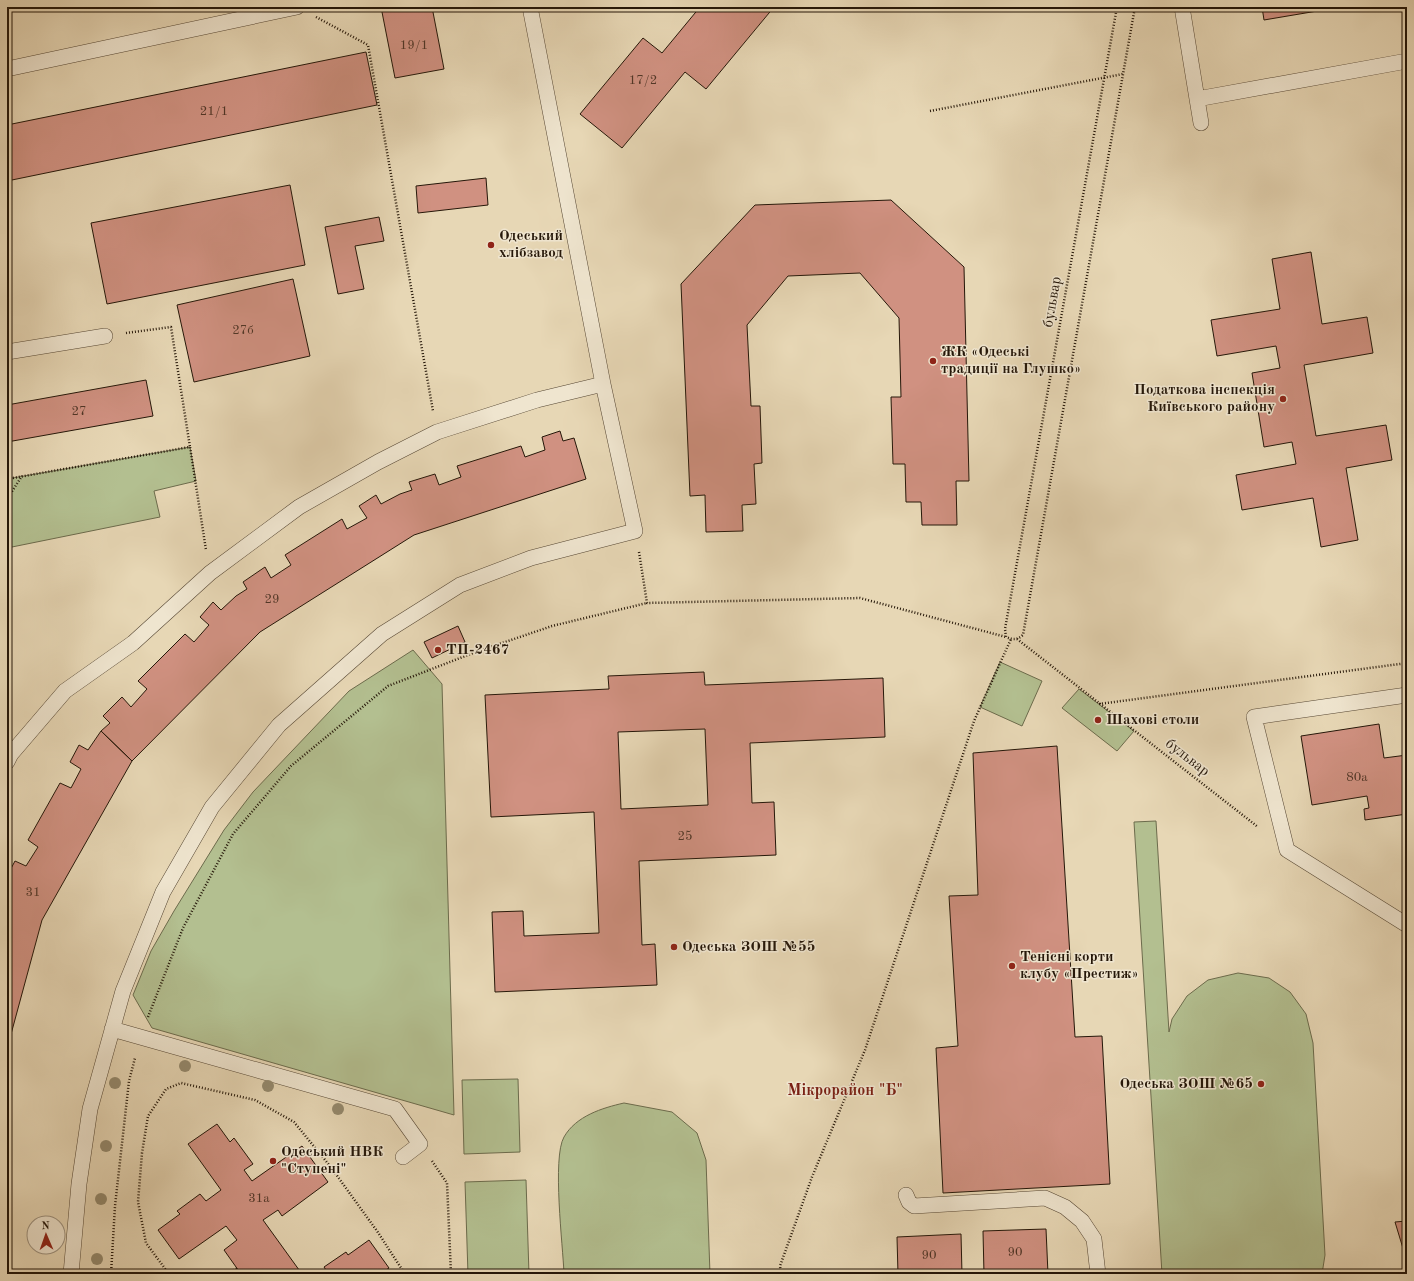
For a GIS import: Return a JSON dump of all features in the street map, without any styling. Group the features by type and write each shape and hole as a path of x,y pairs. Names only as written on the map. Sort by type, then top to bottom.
{"lane":[{"path":"7,68 297,7"},
{"path":"71,1274 79,1184 90,1109 123,991 163,892 212,807 279,725 382,634 460,585 531,558 635,531 603,384 530,7"},
{"path":"1182,7 1201,123"},
{"path":"1197,99 1407,61"},
{"path":"7,352 105,336"},
{"path":"7,762 11,754 65,691 133,643 210,573 299,507 378,462 437,432 537,400 603,384"},
{"path":"1407,695 1254,717 1287,850 1407,925"},
{"path":"112,1029 395,1109 420,1144 403,1157"},
{"path":"906,1195 909,1202 914,1206 1045,1198 1065,1207 1082,1221 1094,1239 1098,1274"}],"path":[{"name":"бульвар","path":"1006,637 1005,629 1117,7"},
{"name":"бульвар","path":"1135,7 1023,635 1017,639 1287,850"},
{"path":"312,14 368,45 437,432"},
{"path":"930,111 1104,76 1123,74"},
{"path":"105,336 171,326 210,573"},
{"path":"7,479 190,447"},
{"path":"7,499 23,476"},
{"path":"635,531 647,603"},
{"path":"111,1274 115,1206 129,1081 141,1037 182,928 233,834 291,766 388,686 474,653 552,626 647,603 860,598 1011,639 1017,639"},
{"path":"780,1274 780,1266 812,1177 865,1050 974,721 1011,639"},
{"path":"1099,704 1407,663"},
{"path":"169,1274 146,1243 138,1202 142,1153 148,1116 166,1089 181,1083 255,1100 294,1122 330,1166 378,1231 406,1274"},
{"path":"420,1144 448,1183 451,1274"},
{"path":"225,1274 236,1269 240,1274"}],"green space":[{"path":"190,447 196,481 154,491 160,517 7,548 7,479"},
{"path":"413,650 442,684 454,1115 152,1028 133,995 151,951 174,911 224,830 253,792 349,691"},
{"path":"1000,662 1042,681 1022,726 980,707"},
{"name":"Шахові столи","path":"1079,689 1134,731 1117,751 1062,708"},
{"path":"1156,821 1169,1032 1172,1019 1187,996 1208,980 1238,973 1269,978 1290,992 1306,1014 1313,1043 1325,1255 1322,1274 1162,1274 1134,822"},
{"path":"518,1079 520,1152 464,1154 462,1080"},
{"path":"624,1103 672,1112 697,1133 706,1160 710,1274 564,1274 558,1182 561,1148 564,1137 582,1118 607,1107"},
{"path":"526,1180 529,1274 468,1274 465,1182"}],"building":[{"path":"381,7 432,7 444,69 395,78"},
{"path":"700,7 774,7 706,89 685,72 622,148 580,114 643,38 662,53"},
{"path":"1262,7 1341,7 1264,20"},
{"path":"366,52 377,105 7,181 7,125"},
{"path":"486,178 488,205 418,213 416,186"},
{"path":"290,185 305,265 107,304 91,223"},
{"name":"ЖК «Одеські традиції на Глушко»","path":"891,200 964,267 969,481 956,481 957,525 922,525 921,502 906,502 905,464 893,464 891,397 901,397 899,318 860,273 788,276 747,325 751,406 760,406 762,463 754,464 756,504 742,505 743,531 706,532 705,495 690,496 681,284 755,205"},
{"path":"379,217 384,241 355,246 364,289 338,294 325,227"},
{"name":"Податкова інспекція Київського району","path":"1311,252 1322,324 1367,317 1373,353 1304,365 1316,436 1386,425 1392,460 1346,468 1358,540 1321,547 1313,498 1242,510 1236,475 1296,464 1292,442 1264,447 1252,373 1280,368 1276,346 1217,356 1211,320 1280,309 1272,259"},
{"path":"293,279 310,356 194,382 177,305"},
{"path":"146,380 153,416 7,442 7,405"},
{"path":"560,431 563,441 574,438 586,479 414,535 260,632 132,761 101,731 110,723 103,716 122,697 131,707 147,689 138,681 185,634 194,642 209,625 200,617 213,602 221,610 236,596 247,589 243,582 265,567 271,578 291,565 285,555 342,519 347,529 367,518 359,506 376,495 381,504 400,494 412,490 409,482 435,474 439,485 461,477 457,466 521,446 525,457 545,450 542,437"},
{"name":"ТП-2467","path":"458,626 465,642 432,658 424,642"},
{"path":"704,672 705,685 883,678 885,737 750,743 752,803 774,802 776,855 639,861 642,945 655,944 657,985 495,992 492,912 523,911 524,936 599,933 594,812 491,817 485,695 609,689 608,676","holes":["705,729 708,805 621,809 618,732"]},
{"path":"1379,724 1384,758 1407,755 1407,814 1365,820 1364,809 1369,808 1367,796 1312,805 1301,736"},
{"path":"101,731 132,761 42,920 7,1049 7,895 11,888 7,886 7,876 15,861 26,866 38,847 28,840 60,783 71,788 81,769 70,762 79,745 88,750"},
{"name":"Тенісні корти клубу «Престиж»","path":"1057,746 1075,1037 1102,1036 1110,1184 943,1193 936,1048 958,1046 949,896 978,895 973,753"},
{"path":"217,1124 230,1142 234,1138 253,1164 244,1170 252,1181 302,1146 328,1182 282,1216 278,1210 263,1220 302,1274 241,1274 224,1250 237,1240 226,1226 179,1259 158,1230 180,1214 177,1211 200,1194 206,1201 221,1190 188,1144"},
{"path":"1407,1221 1407,1255 1405,1255 1395,1222"},
{"path":"1046,1229 1048,1274 984,1274 983,1231"},
{"path":"961,1234 962,1274 898,1274 897,1237"},
{"path":"369,1240 389,1268 380,1274 321,1274 326,1270 324,1267 346,1252 348,1255"}],"place":[{"name":"Одеський хлібзавод","path":"491,245"},
{"name":"ЖК «Одеські традиції на Глушко»","path":"933,361"},
{"name":"Податкова інспекція Київського району","path":"1283,399"},
{"name":"ТП-2467","path":"438,650"},
{"name":"Шахові столи","path":"1098,720"},
{"name":"Одеська ЗОШ №55","path":"674,947"},
{"name":"Тенісні корти клубу «Престиж»","path":"1012,966"},
{"name":"Одеська ЗОШ №65","path":"1261,1084"},
{"name":"Одеський НВК \"Ступені\"","path":"273,1161"}],"district":[{"name":"Мікрорайон \"Б\"","path":"845,1091"}]}
